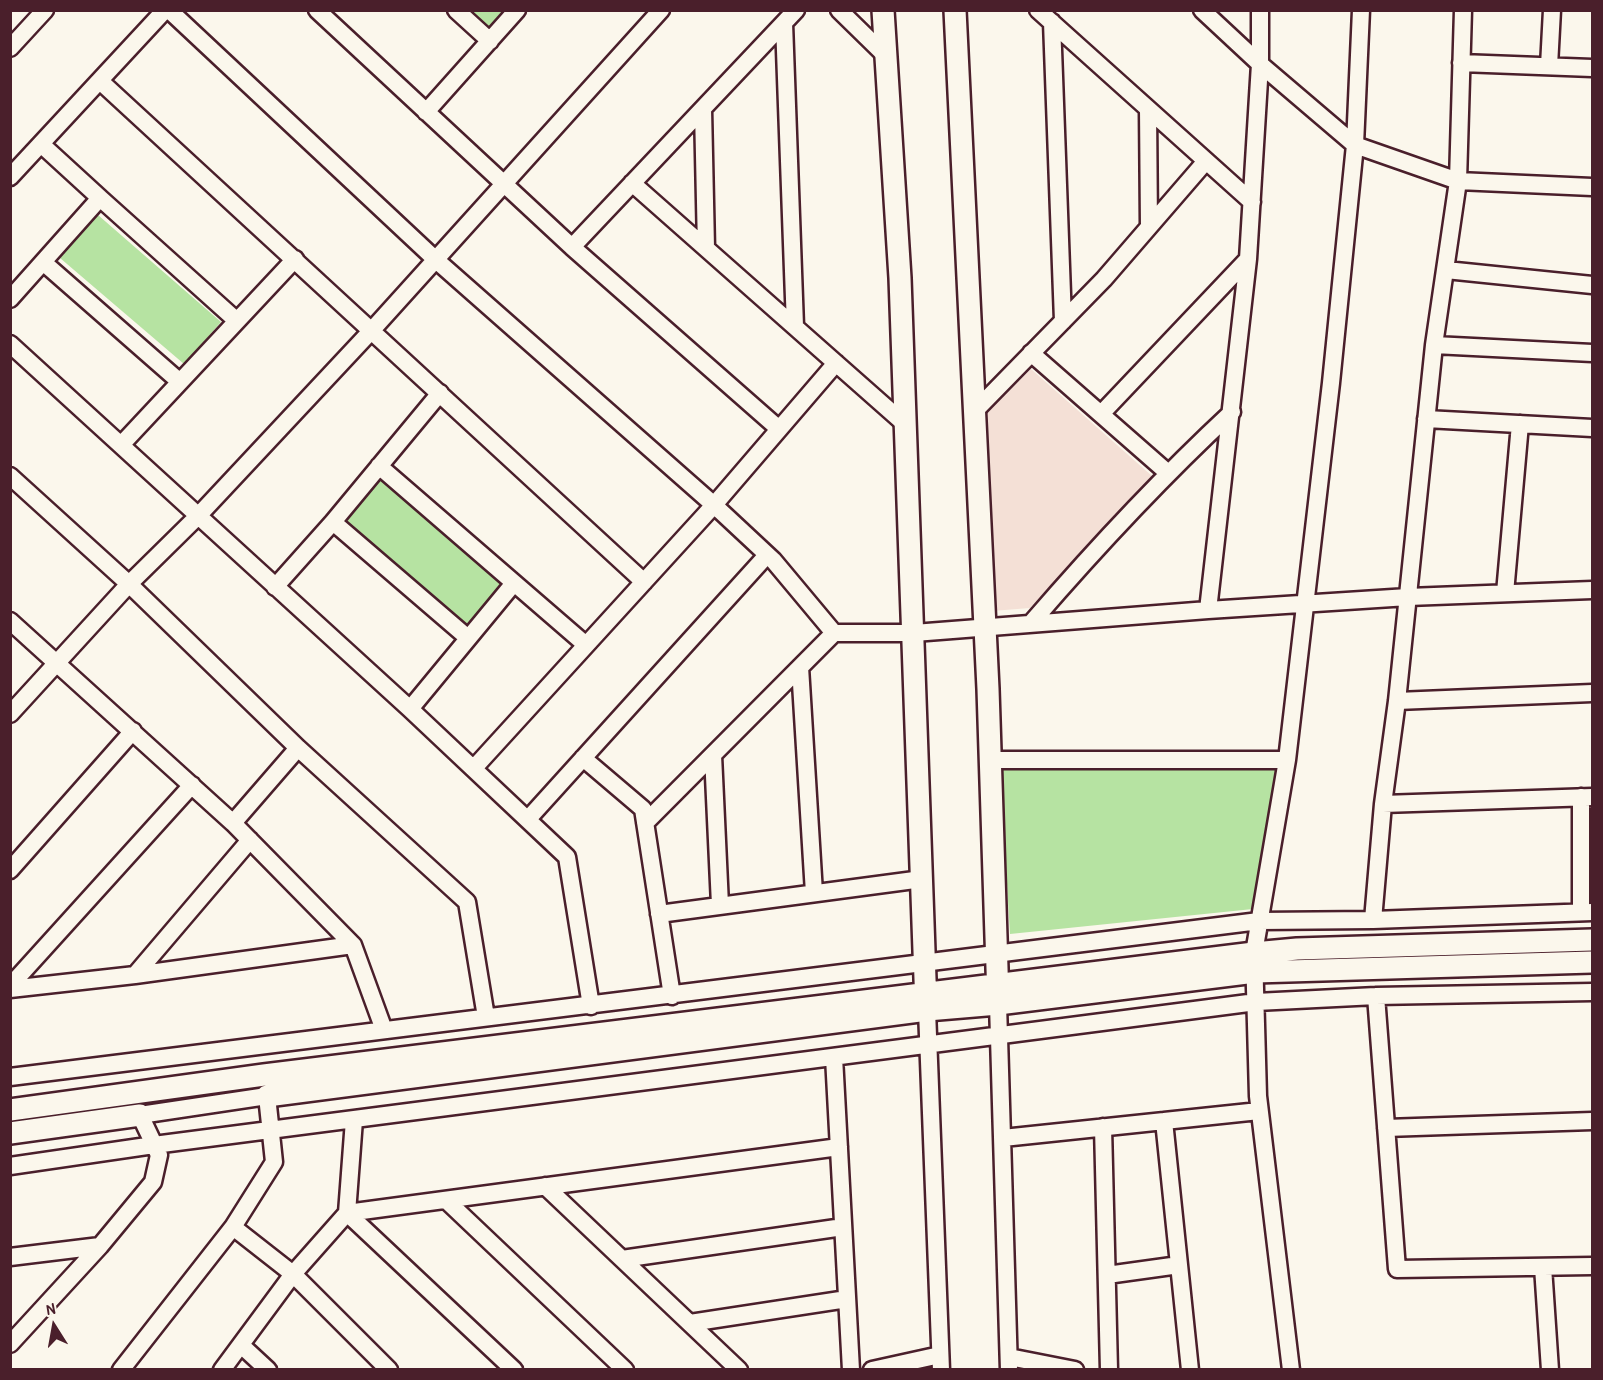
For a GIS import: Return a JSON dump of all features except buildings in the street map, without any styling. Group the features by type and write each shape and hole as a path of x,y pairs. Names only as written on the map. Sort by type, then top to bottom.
{"street":[{"path":"10,48 45,10"},
{"path":"10,177 167,10 436,260 714,505 767,555 834,633"},
{"path":"317,10 572,247 779,429"},
{"path":"456,10 490,41"},
{"path":"426,112 517,10"},
{"path":"10,714 129,584 198,516 372,330 661,10"},
{"path":"839,10 886,56"},
{"path":"872,1370 940,1362 900,278 884,10"},
{"path":"955,10 990,760 1009,1363 1075,1370"},
{"path":"1038,10 1252,202"},
{"path":"1202,10 1260,64 1355,145 1458,181 1593,187"},
{"path":"1208,610 1248,259 1260,64 1260,10"},
{"path":"1291,1370 1259,1111 1255,962 1259,921 1287,760 1331,383 1355,145 1361,10"},
{"path":"1373,920 1383,804 1397,701 1434,345 1458,181 1463,10"},
{"path":"1549,66 1552,10"},
{"path":"572,247 790,17"},
{"path":"790,17 795,326"},
{"path":"1052,22 1063,321"},
{"path":"1461,63 1593,68"},
{"path":"100,81 644,582"},
{"path":"703,109 706,248"},
{"path":"1148,109 1149,227"},
{"path":"41,144 237,321"},
{"path":"974,412 1104,279 1206,161"},
{"path":"632,183 906,425"},
{"path":"10,298 100,198"},
{"path":"122,444 295,259"},
{"path":"1101,414 1248,259"},
{"path":"43,262 180,382"},
{"path":"1446,270 1593,285"},
{"path":"10,344 410,709 567,857 591,1006"},
{"path":"1434,345 1593,353"},
{"path":"1031,353 1168,473"},
{"path":"474,768 714,505 836,363"},
{"path":"274,587 333,522 440,393"},
{"path":"1032,622 1168,473 1232,412"},
{"path":"1426,419 1593,428"},
{"path":"1505,593 1520,424"},
{"path":"379,466 586,645"},
{"path":"10,476 129,584 298,747 466,902 486,1017"},
{"path":"333,522 468,638"},
{"path":"528,819 767,555"},
{"path":"410,709 514,583"},
{"path":"645,823 834,633 914,633 1032,622 1408,597 1593,590"},
{"path":"10,621 233,823 353,945 384,1030"},
{"path":"800,667 814,893"},
{"path":"1397,701 1593,693"},
{"path":"10,870 133,731"},
{"path":"233,823 298,747"},
{"path":"713,754 720,906"},
{"path":"583,758 644,809 672,996"},
{"path":"990,760 1287,760"},
{"path":"10,988 192,785"},
{"path":"10,1077 1259,921 1373,920 1587,912 1587,797 1383,804"},
{"path":"135,975 250,840"},
{"path":"659,914 922,879"},
{"path":"10,1110 264,1075 998,994 1255,962 1309,949 1593,940"},
{"path":"10,988 135,975 353,945"},
{"path":"1255,962 1593,962"},
{"path":"10,1166 154,1145 1256,1002 1376,996 1593,992"},
{"path":"1376,996 1397,1269 1593,1266"},
{"path":"10,1133 926,1002"},
{"path":"834,1057 851,1370"},
{"path":"121,1370 233,1227 274,1162 267,1096"},
{"path":"1003,1138 1259,1111"},
{"path":"10,1344 16,1332 100,1246 153,1182 159,1155 140,1115"},
{"path":"222,1370 293,1274 347,1213 354,1120"},
{"path":"1164,1121 1190,1370"},
{"path":"1386,1128 1593,1121"},
{"path":"1103,1127 1109,1370"},
{"path":"347,1213 839,1147"},
{"path":"545,1186 740,1370"},
{"path":"447,1201 625,1370"},
{"path":"347,1213 514,1370"},
{"path":"233,1227 293,1274 389,1370"},
{"path":"622,1259 843,1227"},
{"path":"10,1257 100,1246"},
{"path":"1107,1275 1179,1265"},
{"path":"1543,1266 1550,1370"},
{"path":"690,1323 847,1299"},
{"path":"241,1345 268,1370"}],"shaded area":[{"path":"1031,369 1152,476 1030,608 992,611 984,416"}],"green space":[{"path":"470,11 507,11 491,29"},
{"path":"98,215 221,322 184,364 60,258"},
{"path":"381,478 503,583 467,625 344,519"},
{"path":"1000,767 1276,768 1253,909 1010,934"}]}
